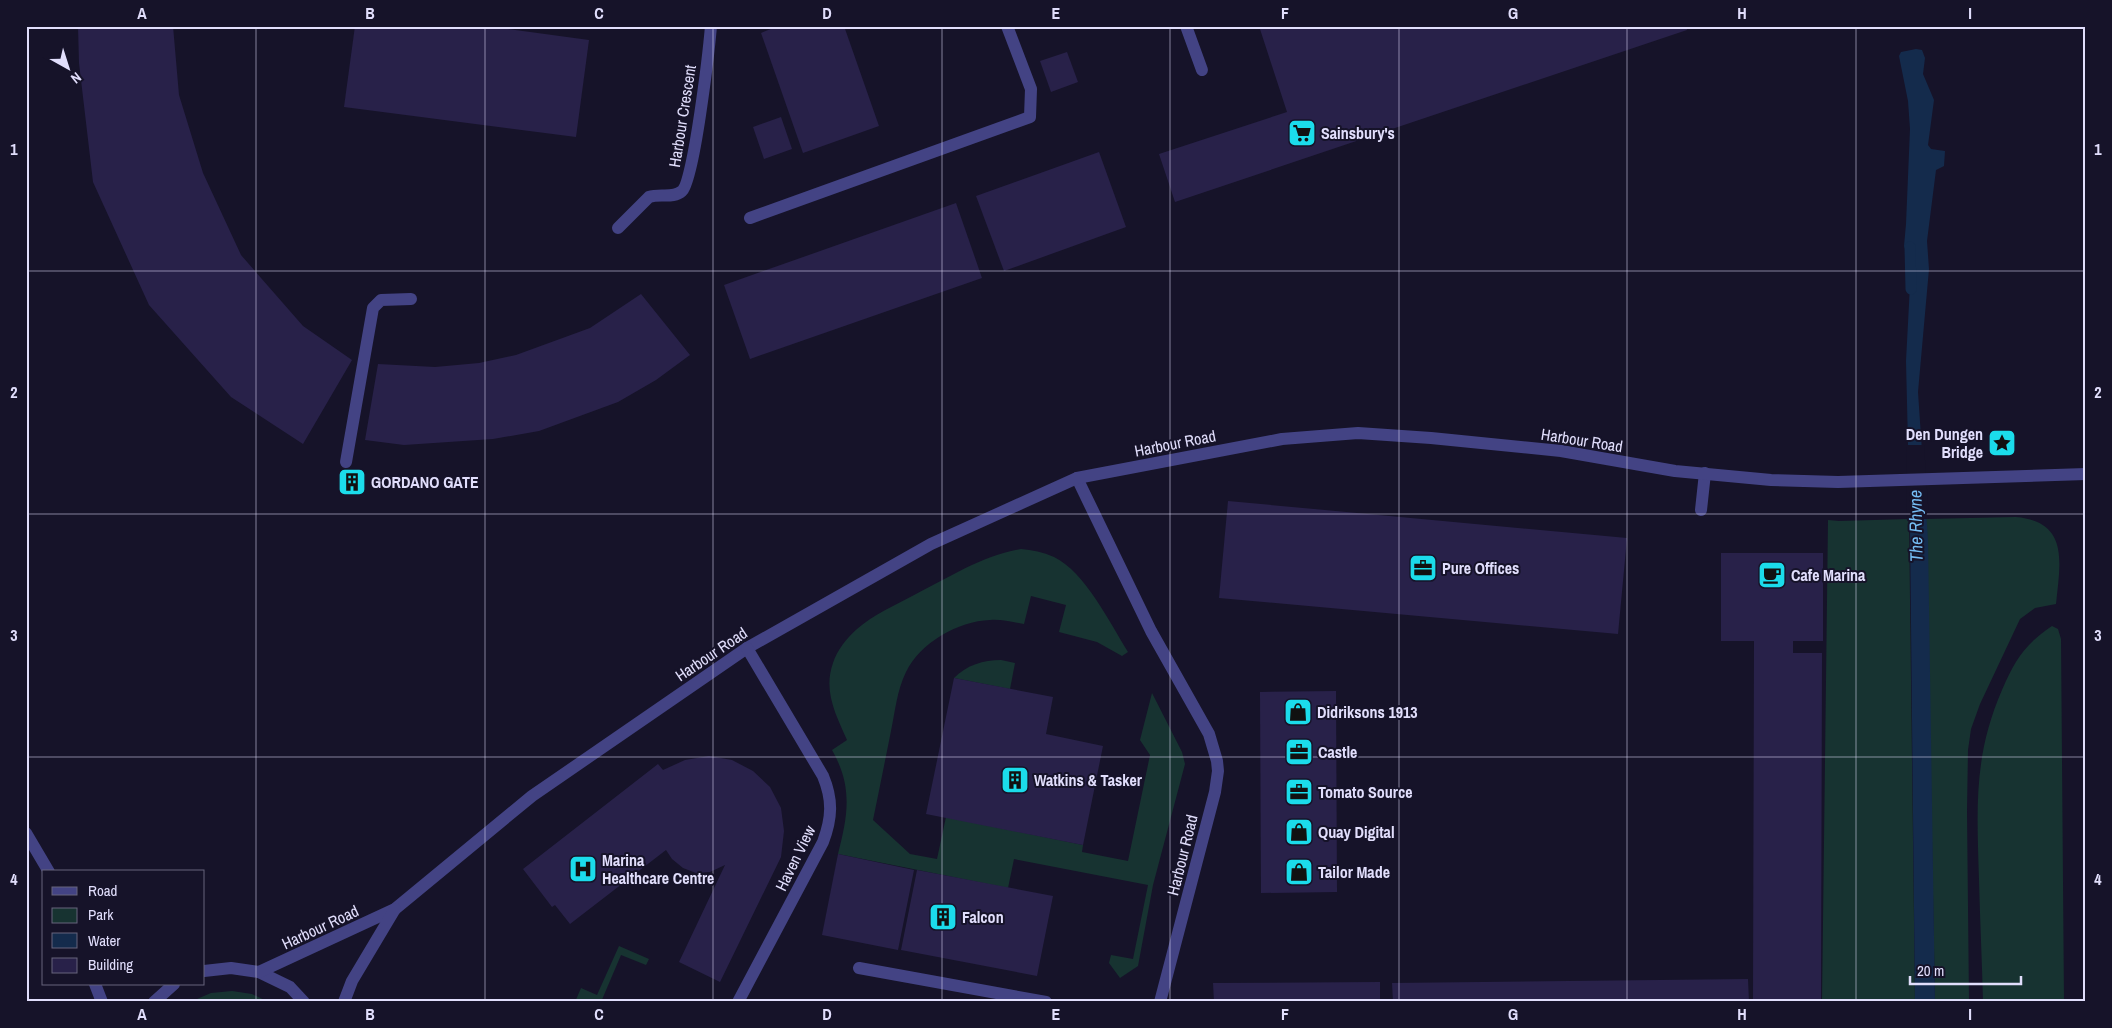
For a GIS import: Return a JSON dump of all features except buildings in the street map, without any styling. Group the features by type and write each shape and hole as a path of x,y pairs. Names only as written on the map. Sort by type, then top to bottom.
{"street":[{"name":"Harbour Crescent","path":"618,228 649,196 675,195 685,188 692,162 706,77 711,26"},
{"path":"750,218 1030,117 1031,89 1007,26"},
{"path":"1186,26 1202,70"},
{"path":"346,462 373,308 381,300 410,299"},
{"name":"Harbour Road","path":"259,972 395,909 532,796 747,648 931,544 1078,478 1282,440 1358,433 1431,438 1561,452 1675,471 1771,480 1838,482 2086,474"},
{"path":"1702,510 1705,473"},
{"name":"Harbour Road","path":"1078,478 1151,631 1209,734 1217,760 1218,771 1215,792 1160,1002"},
{"name":"Haven View","path":"738,1002 823,842 831,816 830,792 823,776 747,648"},
{"path":"26,833 50,870"},
{"name":"Harbour Road","path":"344,1002 352,981 395,909"},
{"path":"205,971 231,968 259,972 290,988 304,1002"},
{"path":"859,968 1046,1002"},
{"path":"96,986 102,1002"},
{"path":"154,1002 172,986"}],"green space":[{"path":"2016,517 2033,521 2046,527 2053,536 2058,547 2059,560 2056,604 2035,608 2020,619 1980,704 1971,729 1968,750 1967,811 1969,1002 1935,1002 1926,519"},
{"path":"1909,519 1915,1002 1822,1002 1828,520"},
{"path":"1021,549 1054,557 1076,574 1096,599 1128,652 1122,656 1097,642 1059,632 1066,605 1031,596 1024,624 998,620 978,621 953,629 930,643 912,661 900,686 873,820 910,854 937,859 946,817 1083,845 1082,852 1128,861 1150,755 1140,740 1152,693 1182,752 1185,764 1153,885 1138,966 1120,978 1109,963 1111,955 1133,959 1148,885 1014,859 1008,888 838,854 847,801 843,776 832,750 847,740 832,703 829,683 833,663 840,649 857,629 885,610 980,561"},
{"path":"2052,626 2058,629 2061,639 2064,1002 1983,1002 1978,830 1981,761 1993,714 2011,670 2027,647"},
{"path":"1001,660 1015,663 1010,689 954,678 976,664"},
{"path":"619,946 649,959 646,965 621,955 601,1002 575,1002 581,988 597,995"},
{"path":"232,991 252,994 269,1002 190,1002 211,993"}],"water":[{"path":"1916,49 1922,50 1925,58 1923,74 1934,100 1928,145 1931,149 1945,151 1944,166 1936,170 1927,241 1929,269 1918,392 1928,540 1935,1002 1915,1002 1910,528 1906,361 1911,266 1904,246 1910,129 1908,101 1899,56 1901,52"}],"pier":[{"path":"1906,445 1924,445 1929,519 1907,519"}],"waterway":[{"name":"The Rhyne","path":"1910,247 1911,289"}],"place":[{"name":"Sainsbury's","path":"1302,133"},
{"name":"Den Dungen Bridge","path":"2002,443"},
{"name":"GORDANO GATE","path":"352,482"},
{"name":"Pure Offices","path":"1423,568"},
{"name":"Cafe Marina","path":"1772,575"},
{"name":"Didriksons 1913","path":"1298,712"},
{"name":"Castle","path":"1299,752"},
{"name":"Watkins & Tasker","path":"1015,780"},
{"name":"Tomato Source","path":"1299,792"},
{"name":"Quay Digital","path":"1299,832"},
{"name":"Marina Healthcare Centre","path":"583,869"},
{"name":"Tailor Made","path":"1299,872"},
{"name":"Falcon","path":"943,917"}]}
